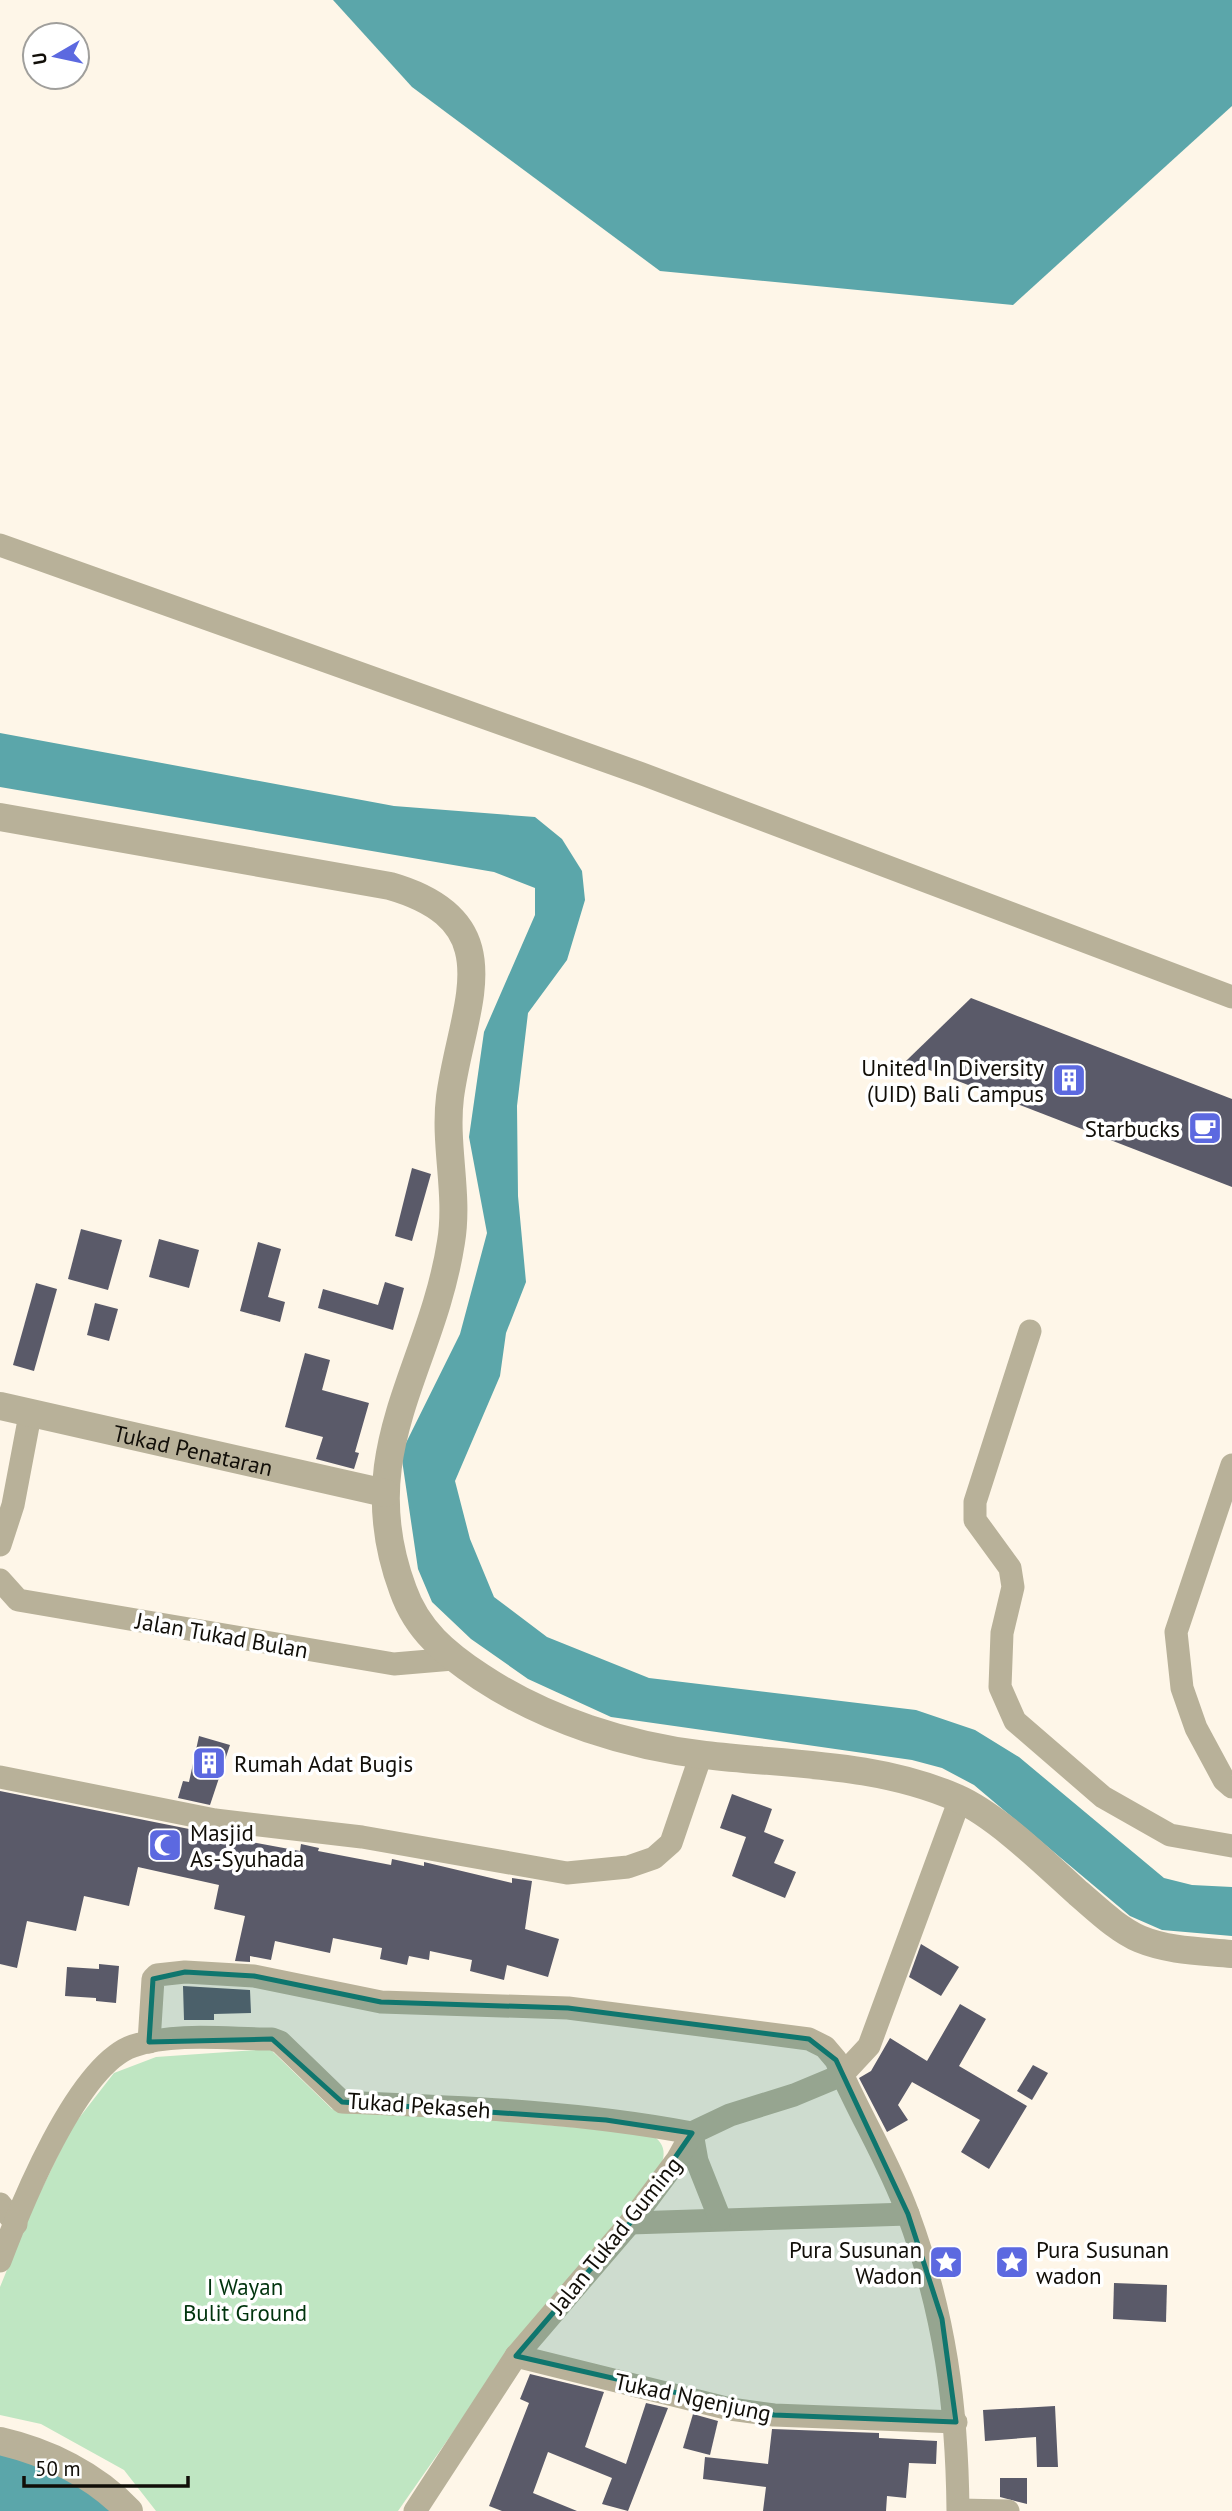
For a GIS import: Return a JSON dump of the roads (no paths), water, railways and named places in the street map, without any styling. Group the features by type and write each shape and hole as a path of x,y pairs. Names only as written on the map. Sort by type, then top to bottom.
{"street":[{"path":"0,545 645,775 1232,997"},
{"path":"0,817 390,886 409,891 445,911 461,932 469,951 472,985 450,1102 453,1232 441,1290 394,1428 385,1493 389,1530 403,1590 426,1634 453,1658 499,1689 561,1719 701,1755 848,1768 886,1776 960,1799 1027,1846 1091,1904 1134,1937 1161,1947 1232,1954"},
{"path":"1030,1331 975,1502 975,1520 1010,1568 1013,1587 1002,1633 1000,1687 1015,1721 1103,1797 1170,1835 1232,1846"},
{"name":"Tukad Penataran","path":"0,1406 30,1415 385,1493"},
{"path":"0,1545 13,1504 30,1415"},
{"path":"1232,1465 1176,1632 1182,1688 1196,1728 1224,1780 1232,1787"},
{"name":"Jalan Tukad Bulan","path":"0,1580 18,1601 394,1664 453,1658"},
{"path":"0,1777 215,1820 362,1837 567,1874 628,1867 654,1858 671,1843 701,1755"},
{"name":"Jalan Tukad Guming","path":"415,2511 516,2356 630,2222 677,2160 692,2133 730,2115 794,2095 842,2075 869,2046 960,1799"},
{"path":"149,2042 153,1979 157,1975 185,1972 254,1976 381,2002 568,2008 809,2039 825,2047 836,2060 908,2214 942,2319 956,2422 958,2510 1008,2511"},
{"name":"Tukad Pekaseh","path":"0,2262 46,2156 85,2089 118,2054 149,2042 272,2039 280,2042 342,2102 438,2106 606,2120 692,2133"},
{"path":"692,2133 697,2161 720,2219"},
{"path":"0,2204 16,2224"},
{"path":"630,2222 908,2214"},
{"name":"Tukad Ngenjung","path":"516,2356 730,2409 763,2414 956,2422"},
{"path":"0,2441 72,2467 94,2479 129,2511"}],"water":[{"path":"333,0 1232,0 1232,106 1013,305 660,271 412,87"},
{"path":"0,733 394,806 535,817 562,839 582,871 585,900 567,960 528,1013 517,1106 518,1196 526,1282 506,1333 500,1376 455,1481 470,1539 494,1597 547,1637 649,1678 916,1710 975,1730 1019,1757 1164,1878 1192,1885 1232,1887 1232,1936 1162,1930 1130,1916 974,1785 942,1768 912,1760 611,1717 528,1679 471,1639 432,1602 418,1569 401,1453 460,1334 487,1233 469,1137 484,1032 535,915 535,888 494,872 0,787"},
{"path":"0,2452 109,2494 120,2511 0,2511"}],"place":[{"name":"United In Diversity (UID) Bali Campus","path":"1069,1080"},
{"name":"Starbucks","path":"1205,1128"},
{"name":"Rumah Adat Bugis","path":"209,1763"},
{"name":"Masjid As-Syuhada","path":"165,1845"},
{"name":"Pura Susunan Wadon","path":"946,2262"},
{"name":"Pura Susunan wadon","path":"1012,2262"}],"park label":[{"name":"I Wayan Bulit Ground","path":"245,2299"}]}
